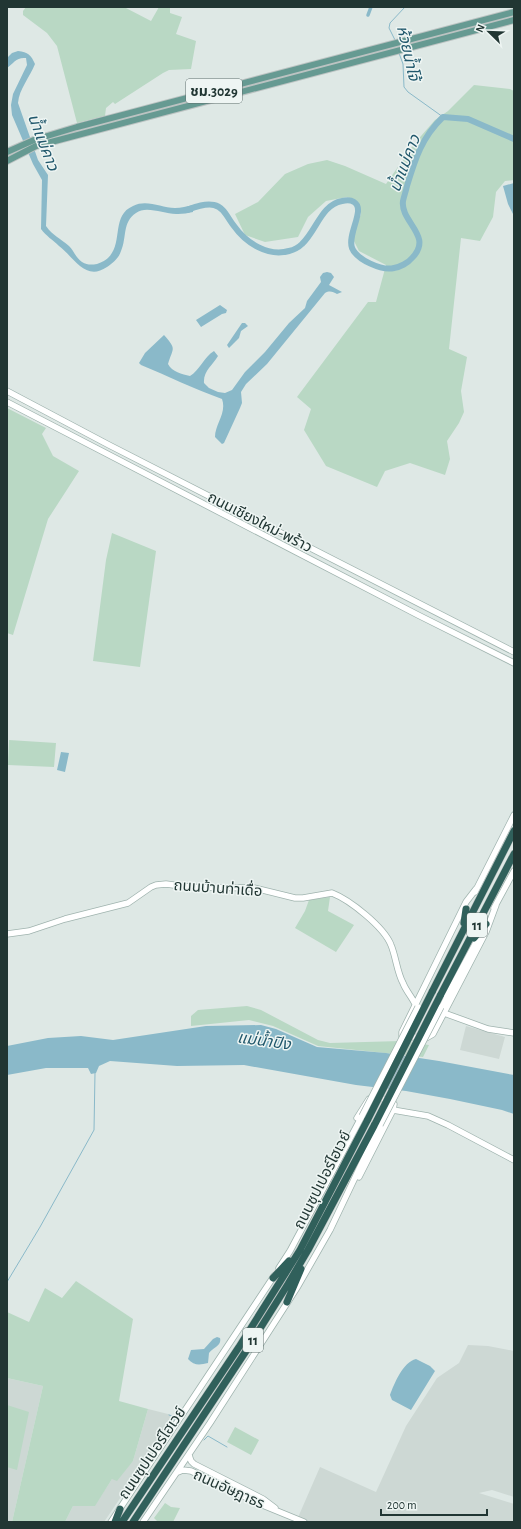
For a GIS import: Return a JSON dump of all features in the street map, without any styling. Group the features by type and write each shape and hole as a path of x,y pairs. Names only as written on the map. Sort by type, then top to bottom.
{"highway":[{"name":"ถนนซุปเปอร์ไฮเวย์","path":"122,1522 188,1425 300,1250 365,1118 432,992 514,831"},
{"name":"ถนนซุปเปอร์ไฮเวย์","path":"133,1522 246,1350 308,1250 378,1124 440,996 514,854"},
{"path":"462,933 466,909"},
{"path":"465,948 486,924"},
{"path":"273,1278 300,1250"},
{"path":"288,1302 308,1250"},
{"path":"115,1522 120,1509"}],"main road":[{"name":"ชม.3029","path":"7,152 24,148 77,127 514,12"},
{"name":"ชม.3029","path":"35,143 514,20"},
{"name":"ชม.3029","path":"7,161 24,148"},
{"name":"ถนนเชียงใหม่-พร้าว","path":"7,391 108,445 514,652"},
{"name":"ถนนเชียงใหม่-พร้าว","path":"7,402 418,615 514,663"},
{"path":"106,454 108,445"},
{"path":"418,615 422,606"},
{"path":"514,815 402,1032 402,1036 428,1038 433,1034 443,1010 514,871"},
{"name":"ถนนบ้านท่าเดื่อ","path":"7,934 29,931 65,919 128,902 156,885 166,884 189,887 254,888 295,898 332,893 338,895 353,905 377,925 385,934 396,960 403,984 416,1006"},
{"path":"111,1522 290,1250 365,1118 416,1006 418,998 466,902 476,889"},
{"path":"330,1230 378,1124 486,932 496,905"},
{"path":"408,991 418,998"},
{"path":"443,1010 488,1029 514,1033"},
{"path":"143,1522 178,1472 288,1302 348,1201 393,1110 394,1104 391,1100 369,1099 365,1104 296,1234 290,1250"},
{"path":"393,1110 428,1116 514,1160"},
{"name":"ถนนอัษฎาธร","path":"189,1455 194,1464 263,1499 280,1511"},
{"name":"ถนนอัษฎาธร","path":"178,1472 183,1470 191,1471 260,1504 304,1522"},
{"path":"238,1494 241,1488"}],"shaded area":[{"path":"466,1026 505,1037 499,1059 460,1050"},
{"path":"468,1345 488,1346 514,1351 514,1497 492,1490 479,1493 514,1504 514,1522 296,1522 320,1467 376,1492 406,1426 437,1378 459,1363"},
{"path":"7,1378 43,1386 12,1522 7,1522"},
{"path":"148,1409 176,1416 104,1522 65,1522 73,1506 95,1505 112,1479 133,1461"}],"green space":[{"path":"26,7 124,7 151,21 159,7 170,7 170,13 182,17 176,34 196,41 191,69 169,70 115,104 113,102 106,108 105,116 77,123 57,46 47,33 23,15 23,11"},
{"path":"474,85 510,89 514,91 514,180 505,181 496,192 493,217 480,241 461,238 449,349 467,357 461,391 464,412 459,423 447,441 450,459 445,475 410,463 385,471 377,487 326,466 304,430 311,409 297,397 368,302 376,302 386,265 359,251 353,239 361,214 358,202 347,197 326,201 308,217 298,237 265,242 245,235 235,214 258,202 285,174 308,164 327,160 345,166 386,184 414,144 435,120 448,111"},
{"path":"7,408 46,428 42,434 53,456 79,471 48,519 13,635 7,633"},
{"path":"112,533 156,551 140,667 93,661 106,560"},
{"path":"9,740 56,743 54,767 8,765"},
{"path":"330,897 328,911 354,925 336,952 295,928 305,911 309,900"},
{"path":"247,1006 261,1010 318,1040 330,1043 401,1041 429,1045 423,1057 318,1046 273,1026 249,1020 191,1026 191,1016 198,1010"},
{"path":"76,1281 133,1319 119,1401 148,1409 133,1461 117,1481 112,1479 95,1506 73,1506 65,1522 12,1522 43,1386 7,1378 7,1312 29,1322 45,1288 62,1298"},
{"path":"7,1405 29,1412 17,1470 7,1467"},
{"path":"235,1427 259,1440 251,1455 227,1442"},
{"path":"165,1503 171,1507 180,1508 173,1522 158,1522 154,1518"}],"water":[{"path":"18,51 29,54 35,64 22,88 18,103 38,160 48,175 46,226 54,235 69,246 82,262 93,265 107,259 116,244 121,218 125,211 133,206 144,203 170,208 193,205 193,212 173,214 145,210 136,213 129,221 127,226 120,254 111,264 99,271 92,272 80,266 45,234 41,229 42,180 33,164 12,115 11,105 13,94 27,65 26,58 23,58 17,59 7,68 7,58 12,53"},
{"path":"514,183 514,216 508,204 503,186"},
{"path":"323,273 331,273 334,277 329,285 342,292 337,294 330,291 325,293 267,364 246,384 241,392 242,403 240,408 224,443 222,444 215,437 223,409 222,399 139,363 145,353 164,335 171,343 173,349 168,364 172,369 190,376 214,351 218,356 205,375 204,383 209,388 218,392 225,393 232,390 245,372 265,352 289,323 305,308 307,301 321,282 320,277"},
{"path":"220,305 227,310 226,313 201,327 196,320"},
{"path":"242,323 245,323 248,326 241,331 239,338 229,348 227,345"},
{"path":"61,752 69,753 65,772 57,770"},
{"name":"แม่น้ำปิง","path":"261,1025 276,1029 317,1047 386,1053 514,1075 514,1114 502,1110 406,1091 356,1085 244,1065 177,1066 110,1061 99,1066 96,1073 91,1074 88,1068 46,1068 7,1075 7,1046 48,1038 81,1036 113,1040 206,1026"},
{"path":"217,1337 220,1338 220,1343 209,1353 208,1363 197,1364 188,1359 191,1350 204,1349 213,1339"},
{"path":"416,1359 430,1366 435,1371 411,1410 392,1400 390,1395 403,1369 407,1364"}],"waterway":[{"path":"368,15 371,7"},
{"name":"ห้วยน้ำโจ้","path":"395,40 389,28 390,23 405,7"},
{"name":"ห้วยน้ำโจ้","path":"399,53 403,64 404,87 408,92 443,117"},
{"name":"น้ำแม่คาว","path":"187,210 204,205 217,206 223,211 239,232 251,243 266,250 281,252 292,250 302,244 329,207 342,201 351,201 357,205 358,210 351,242 352,248 359,257 370,264 383,268 394,268 408,262 418,250 418,236 406,216 403,209 403,201 420,149 430,132 443,117 468,119 514,139"},
{"path":"7,1282 40,1227 94,1130 95,1073"},
{"path":"169,1415 174,1417 174,1420"},
{"path":"204,1440 208,1436 227,1447"}]}
